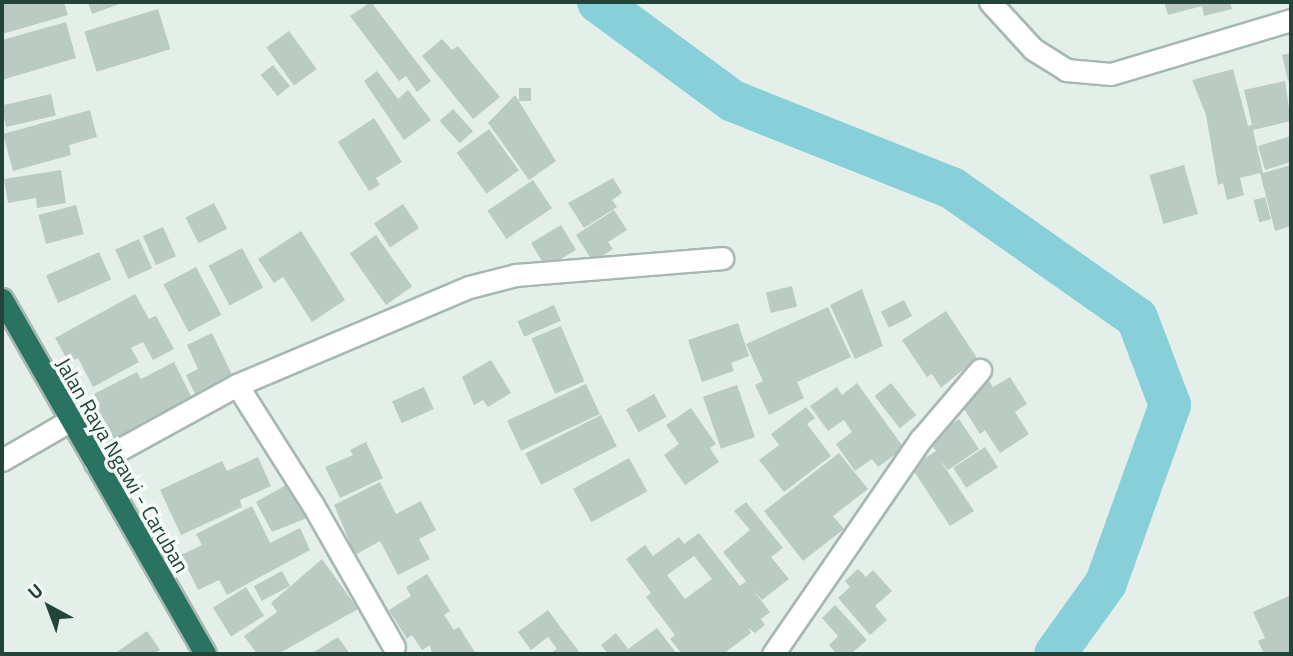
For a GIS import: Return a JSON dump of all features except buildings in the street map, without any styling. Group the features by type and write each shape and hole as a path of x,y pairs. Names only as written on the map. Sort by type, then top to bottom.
{"highway":[{"name":"Jalan Raya Ngawi - Caruban","path":"2,299 205,654"}],"street":[{"path":"990,2 1032,49 1066,70 1111,74 1291,20"},
{"path":"94,463 237,385 469,287 516,275 722,258"},
{"path":"773,654 921,439 980,370"},
{"path":"237,385 313,505 394,647"},
{"path":"2,460 71,420"}],"waterway":[{"path":"598,2 733,101 952,188 1137,318 1170,405 1106,583 1055,654"}]}
